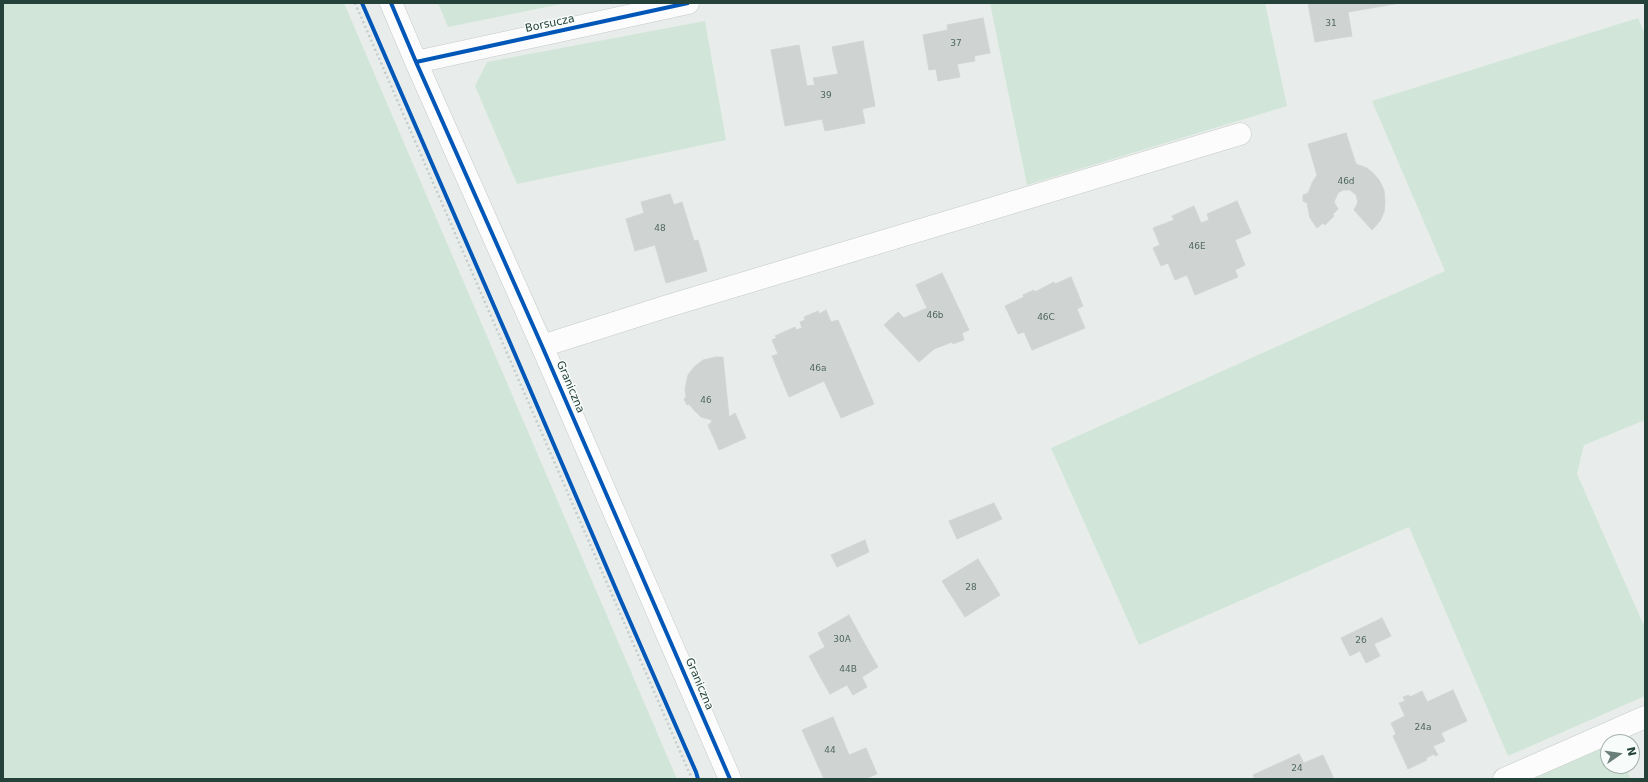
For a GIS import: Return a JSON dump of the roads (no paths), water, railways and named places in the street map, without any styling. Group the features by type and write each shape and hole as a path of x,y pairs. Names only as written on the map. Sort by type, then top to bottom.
{"street":[{"name":"Graniczna","path":"392,3 416,62 542,346 730,779"},
{"name":"Borsucza","path":"416,62 686,3"},
{"path":"542,346 668,306 1240,134"},
{"path":"1504,779 1645,717"}]}
